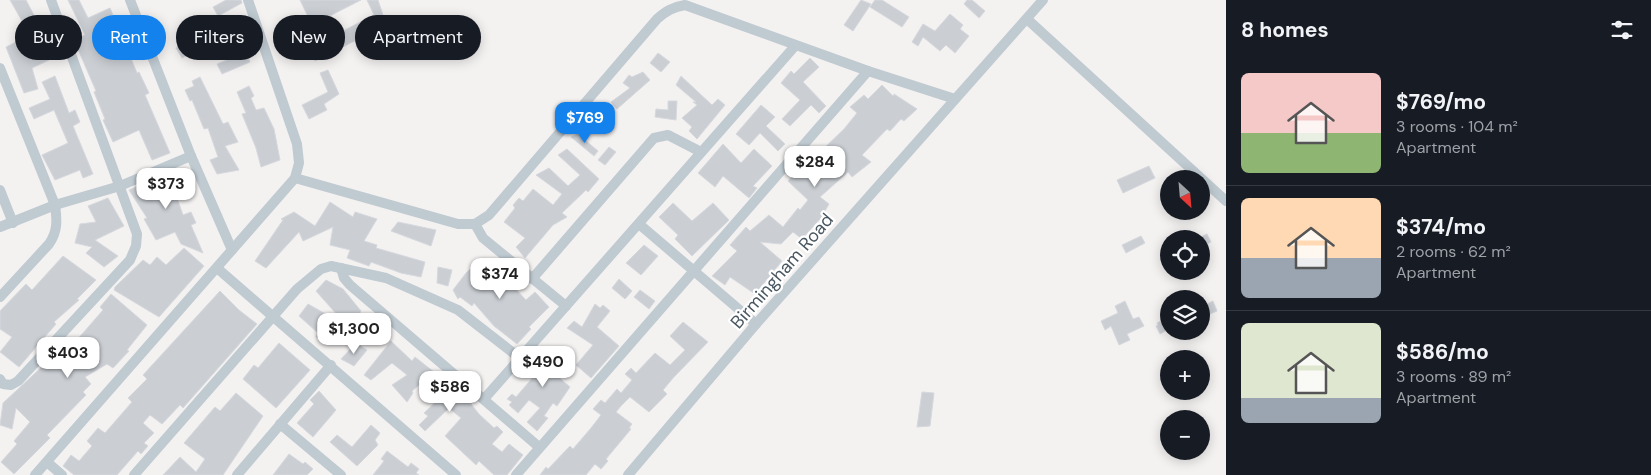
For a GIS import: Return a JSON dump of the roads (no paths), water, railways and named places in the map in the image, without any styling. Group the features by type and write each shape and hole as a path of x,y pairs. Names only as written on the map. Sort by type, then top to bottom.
{"street":[{"path":"0,379 3,384 11,385 18,381 130,260 136,246 136,234 120,186 51,0"},
{"path":"130,0 191,156 232,250"},
{"path":"35,475 296,178 299,163 297,144 248,0"},
{"name":"Birmingham Road","path":"628,475 756,324 1043,0"},
{"path":"296,178 458,224 475,224 488,215 657,19 668,9 685,6 868,71 955,99"},
{"path":"1026,19 1226,201"},
{"path":"484,399 796,46"},
{"path":"0,68 55,205 58,223 54,237 0,298"},
{"path":"516,475 868,71"},
{"path":"532,279 654,138 668,135 701,152"},
{"path":"0,227 55,205 120,186 191,156"},
{"path":"0,190 13,222"},
{"path":"475,224 483,238 566,306"},
{"path":"639,224 756,324"},
{"path":"134,475 297,289 320,269 331,266 386,278 458,310 521,359"},
{"path":"217,268 456,475"},
{"path":"341,268 344,278 350,285 539,448"},
{"path":"237,475 331,365"},
{"path":"280,424 342,475"},
{"path":"47,462 62,475"}]}
